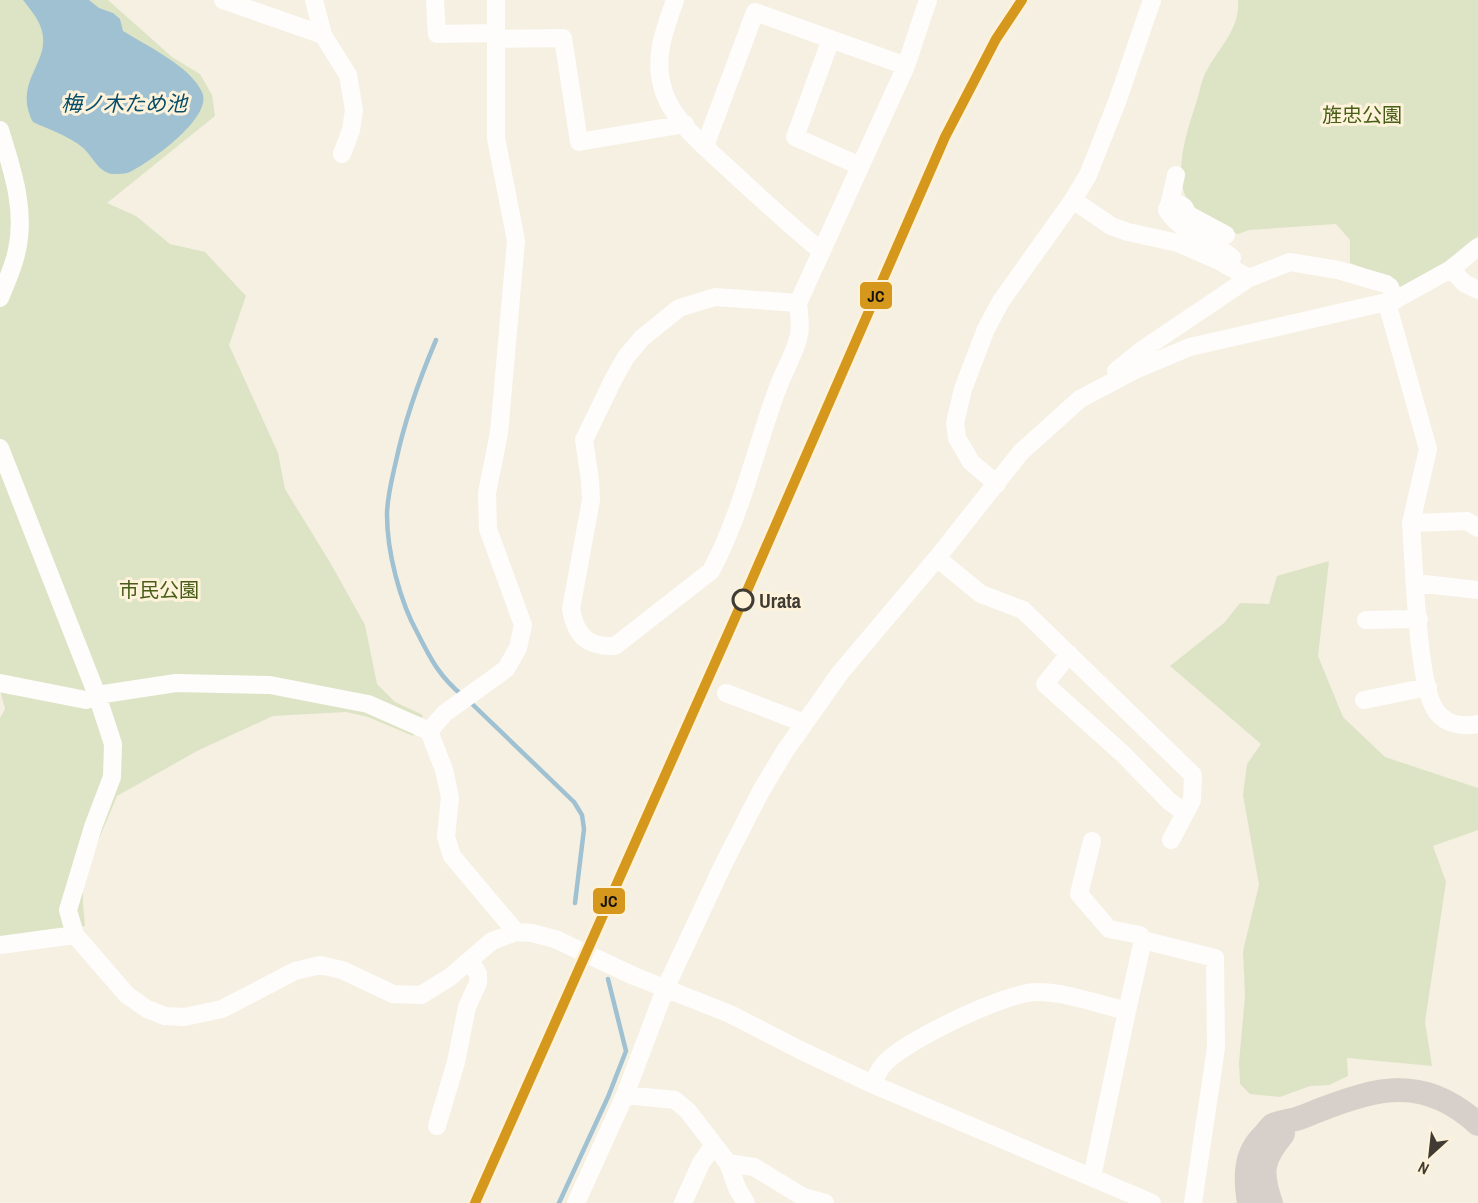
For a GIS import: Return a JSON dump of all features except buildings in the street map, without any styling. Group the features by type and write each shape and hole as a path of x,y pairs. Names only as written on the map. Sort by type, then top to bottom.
{"main road":[{"path":"1249,1203 1247,1167 1249,1157 1258,1140 1274,1125 1297,1119 1358,1095 1386,1090 1414,1090 1442,1099 1465,1112 1478,1124"},
{"path":"1271,1203 1263,1182 1264,1165 1270,1149 1297,1119"}],"street":[{"path":"223,0 324,35"},
{"path":"314,0 324,35 348,75 354,110 351,129 342,154"},
{"path":"435,0 437,34 563,38 579,142 685,124"},
{"path":"429,731 445,713 506,669 518,648 523,625 488,529 487,493 499,433 516,241 496,138 496,0"},
{"path":"675,0 660,44 659,65 663,89 671,109 705,146 774,211 821,251"},
{"path":"798,303 715,297 688,305 679,308 642,338 626,357 584,440 591,500 571,609 574,624 582,636 592,644 615,646 711,572 720,555 777,388 799,337 801,322 798,303 906,66 928,0"},
{"path":"997,484 971,462 957,438 955,423 963,389 977,349 1001,301 1073,200 1088,175 1117,102 1152,0"},
{"path":"705,146 755,12 906,66"},
{"path":"831,39 795,137 860,166"},
{"path":"0,130 14,178 21,218 17,253 0,298"},
{"path":"1176,175 1167,210 1173,220 1224,250 1246,276"},
{"path":"1073,200 1111,226 1178,243 1246,276"},
{"path":"1170,202 1180,204 1186,208 1187,214 1226,235"},
{"path":"1080,399 1135,370 1190,347 1391,301 1451,268 1478,247"},
{"path":"576,1203 625,1095 666,987 748,814 785,751 840,673 937,558 1021,452 1080,399 1142,350 1246,276 1290,262 1338,270 1386,284 1390,288 1391,301 1428,449 1411,523 1422,658 1432,705 1438,713 1446,720 1466,726 1478,724"},
{"path":"1451,268 1464,283 1478,290"},
{"path":"0,448 114,744 112,777 93,826 68,910 75,935 127,995 147,1009 165,1016 184,1017 222,1009 295,971 320,965 342,970 393,994 421,995 450,977 492,941 516,932 532,933 555,939 634,976 730,1014 872,1084 1152,1203"},
{"path":"1411,523 1467,521 1478,528"},
{"path":"937,558 981,594 1023,610 1193,775 1192,800 1171,840"},
{"path":"1416,583 1478,590"},
{"path":"1366,620 1419,619"},
{"path":"1069,654 1045,684 1123,754 1169,801 1185,813"},
{"path":"0,683 86,700 97,695 176,683 270,685 368,704 429,731 444,770 450,797 446,837 452,856 516,932"},
{"path":"1364,700 1428,687"},
{"path":"726,693 804,723"},
{"path":"1092,841 1079,894 1109,929 1140,935 1143,940 1215,958 1216,1048 1193,1203"},
{"path":"0,945 75,935"},
{"path":"1092,1177 1143,940"},
{"path":"437,1126 456,1062 467,1007 478,983 478,974 470,960"},
{"path":"872,1084 884,1064 910,1045 984,1007 1016,995 1034,992 1052,993 1127,1011"},
{"path":"625,1095 675,1100 688,1111 728,1163 737,1188 746,1203"},
{"path":"683,1203 701,1163 713,1146"},
{"path":"728,1163 754,1167 803,1197 825,1203"}],"green space":[{"name":"市民公園","path":"0,0 108,0 172,57 200,74 212,95 215,116 107,203 136,216 170,244 205,252 246,296 229,345 278,453 285,489 365,625 377,684 395,702 423,715 413,736 368,717 346,712 273,716 199,750 117,796 83,885 85,926 0,938 0,718 5,709 0,690"},
{"name":"旌忠公園","path":"1238,0 1478,0 1478,236 1470,245 1441,267 1399,292 1386,276 1350,263 1350,240 1336,224 1249,230 1238,234 1211,222 1193,209 1181,179 1186,138 1204,77 1233,28"},
{"path":"1329,561 1318,656 1343,717 1385,757 1478,788 1478,830 1433,846 1446,882 1425,1022 1432,1066 1347,1058 1348,1076 1329,1085 1310,1086 1280,1097 1250,1094 1240,1084 1239,1063 1245,996 1243,951 1259,885 1243,795 1247,764 1261,744 1170,666 1224,623 1240,603 1269,604 1277,576"}],"water":[{"name":"梅ノ木ため池","path":"23,0 89,0 99,8 113,13 120,19 123,31 167,57 196,83 202,92 203,102 199,114 178,138 139,167 121,174 107,173 86,150 76,143 33,122 27,94 42,51 43,40 38,21"}],"waterway":[{"path":"436,340 413,400 400,445 387,508 389,545 406,607 427,652 448,682 463,696"},
{"path":"469,701 574,802 582,815 584,829 575,903"},
{"path":"559,1203 608,1097 626,1051 608,979"}],"transit line":[{"name":"JC","path":"475,1203 743,600 945,137 996,39 1022,0"}],"place":[{"name":"Urata","path":"743,600"}]}
